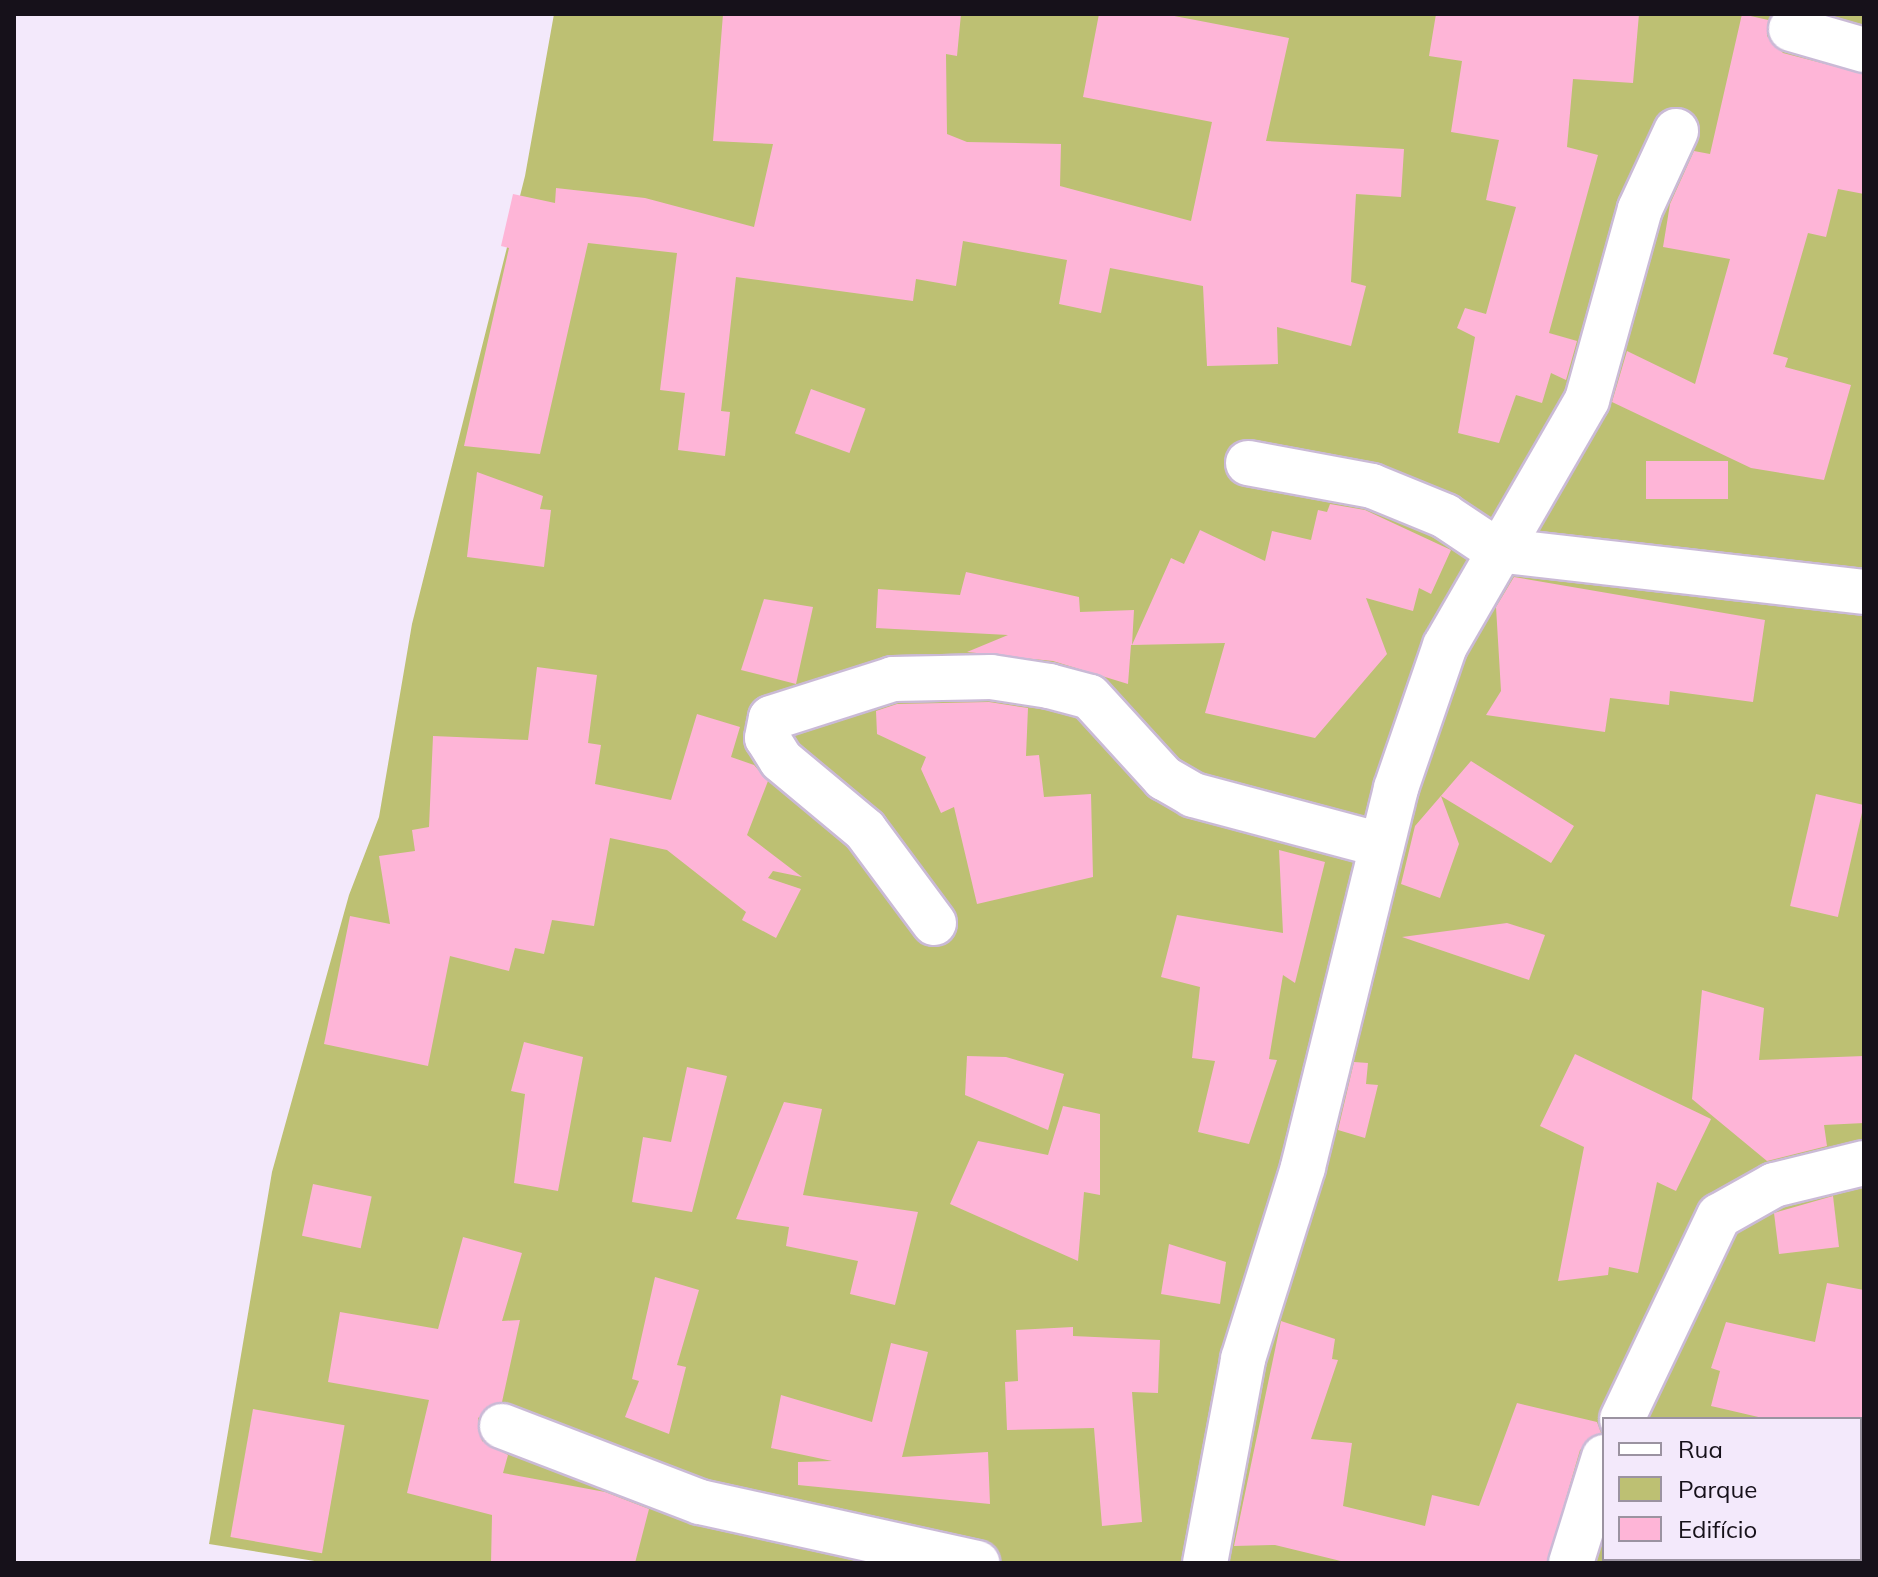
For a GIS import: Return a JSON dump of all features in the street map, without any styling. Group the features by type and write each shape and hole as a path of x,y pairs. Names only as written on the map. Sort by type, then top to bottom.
{"street":[{"path":"1791,29 1864,50"},
{"path":"1205,1563 1243,1359 1303,1167 1381,845 1445,646 1496,550 1587,400 1640,209 1676,131"},
{"path":"1248,463 1372,486 1445,516 1496,550 1864,592"},
{"path":"934,923 865,830 781,760 767,738 771,718 893,679 991,677 1049,686 1090,697 1164,778 1193,795 1381,845"},
{"path":"1623,1417 1719,1216 1774,1185 1864,1163"},
{"path":"502,1426 700,1502 977,1563"},
{"path":"1571,1563 1602,1463"}],"green space":[{"path":"554,14 1864,14 1864,1563 327,1563 209,1544 272,1172 349,895 379,817 412,624 525,176"}],"building":[{"path":"723,14 961,14 957,56 946,54 947,134 967,142 1061,144 1060,186 1191,221 1212,122 1083,97 1099,14 1164,14 1289,38 1266,141 1404,149 1401,197 1356,194 1351,282 1366,286 1351,346 1277,327 1278,364 1207,366 1203,286 1110,268 1101,313 1059,304 1067,260 963,241 956,286 916,279 913,301 736,277 721,411 730,412 725,456 678,450 685,393 660,390 677,253 588,243 540,454 464,446 509,248 501,246 513,194 555,203 556,188 645,198 754,227 773,144 713,141"},
{"path":"1436,14 1639,14 1633,83 1573,79 1567,147 1598,155 1549,333 1577,341 1566,380 1551,373 1542,403 1516,395 1499,443 1458,433 1475,337 1457,328 1465,308 1486,314 1516,207 1486,200 1499,140 1451,132 1462,61 1429,56"},
{"path":"1742,14 1768,20 1767,36 1783,53 1864,74 1864,194 1838,189 1826,237 1808,233 1773,354 1788,358 1785,367 1851,385 1824,480 1751,468 1612,402 1627,351 1695,384 1730,259 1663,247 1670,204 1694,151 1710,154"},
{"path":"811,389 866,409 849,453 795,433"},
{"path":"1646,461 1728,461 1728,499 1646,499"},
{"path":"477,472 543,496 540,509 551,510 544,567 467,557"},
{"path":"1330,504 1365,510 1451,550 1431,594 1419,588 1413,611 1366,598 1387,654 1315,738 1205,713 1225,643 1132,645 1171,558 1184,564 1200,530 1265,561 1272,531 1311,540 1318,510 1327,512"},
{"path":"966,572 1079,597 1080,612 1134,610 1128,684 1053,661 967,652 1008,635 876,628 878,589 960,595"},
{"path":"1514,577 1765,620 1753,702 1670,691 1669,705 1610,698 1605,732 1486,715 1501,691 1496,607"},
{"path":"764,599 813,607 796,684 741,670"},
{"path":"537,667 597,675 588,743 601,745 595,784 671,800 697,714 740,727 731,757 754,765 768,781 747,835 802,877 773,871 768,878 801,889 776,938 742,920 746,912 667,850 610,838 594,926 552,920 544,954 515,948 509,971 450,956 428,1066 324,1044 350,916 390,924 379,856 415,851 412,830 429,827 433,736 528,740"},
{"path":"989,702 1028,708 1026,756 1039,755 1044,797 1091,794 1093,877 977,904 954,807 941,813 921,769 926,757 877,734 876,711 897,704"},
{"path":"1471,761 1574,826 1551,863 1441,796 1459,844 1440,898 1401,884 1415,826"},
{"path":"1816,794 1864,805 1838,917 1790,906"},
{"path":"1279,850 1325,862 1295,983 1283,975 1269,1059 1277,1060 1249,1144 1198,1132 1215,1061 1192,1058 1200,987 1161,977 1177,915 1283,933"},
{"path":"1507,923 1545,935 1529,980 1402,937"},
{"path":"1702,990 1764,1008 1759,1060 1864,1056 1864,1123 1824,1125 1827,1146 1767,1161 1692,1099"},
{"path":"524,1042 583,1057 558,1191 514,1183 525,1094 511,1091"},
{"path":"1575,1054 1711,1119 1676,1191 1657,1182 1638,1273 1609,1267 1608,1275 1558,1281 1584,1147 1540,1126"},
{"path":"967,1056 1006,1057 1064,1074 1048,1130 965,1095"},
{"path":"1354,1062 1368,1063 1366,1084 1378,1085 1365,1138 1338,1130"},
{"path":"687,1067 727,1076 692,1212 632,1202 643,1137 671,1142"},
{"path":"784,1102 822,1109 803,1195 918,1212 895,1305 850,1294 858,1261 786,1246 789,1227 736,1219"},
{"path":"1063,1106 1100,1114 1100,1195 1084,1192 1078,1261 950,1204 978,1141 1048,1155"},
{"path":"313,1184 372,1196 361,1248 302,1236"},
{"path":"1833,1196 1839,1247 1779,1254 1774,1213"},
{"path":"463,1237 522,1253 502,1321 520,1320 502,1402 478,1418 482,1441 508,1455 503,1473 605,1492 649,1509 635,1563 491,1563 492,1515 407,1493 429,1400 328,1382 340,1312 438,1329"},
{"path":"1169,1244 1226,1262 1220,1304 1161,1294"},
{"path":"655,1277 699,1290 677,1365 686,1367 669,1434 625,1417 639,1381 632,1379"},
{"path":"1827,1283 1864,1290 1864,1419 1758,1417 1711,1406 1720,1371 1711,1368 1726,1322 1815,1342"},
{"path":"1281,1321 1335,1339 1332,1359 1338,1360 1311,1439 1352,1443 1343,1506 1425,1526 1432,1495 1479,1506 1517,1403 1597,1422 1601,1433 1580,1450 1547,1563 1349,1563 1275,1545 1234,1546"},
{"path":"1073,1327 1073,1336 1160,1340 1158,1393 1132,1392 1142,1522 1102,1526 1094,1428 1007,1430 1005,1382 1018,1381 1016,1330"},
{"path":"891,1343 928,1352 902,1457 988,1452 990,1504 798,1485 798,1462 832,1461 771,1448 781,1395 872,1422"},
{"path":"253,1409 345,1425 322,1553 230,1537"}]}
